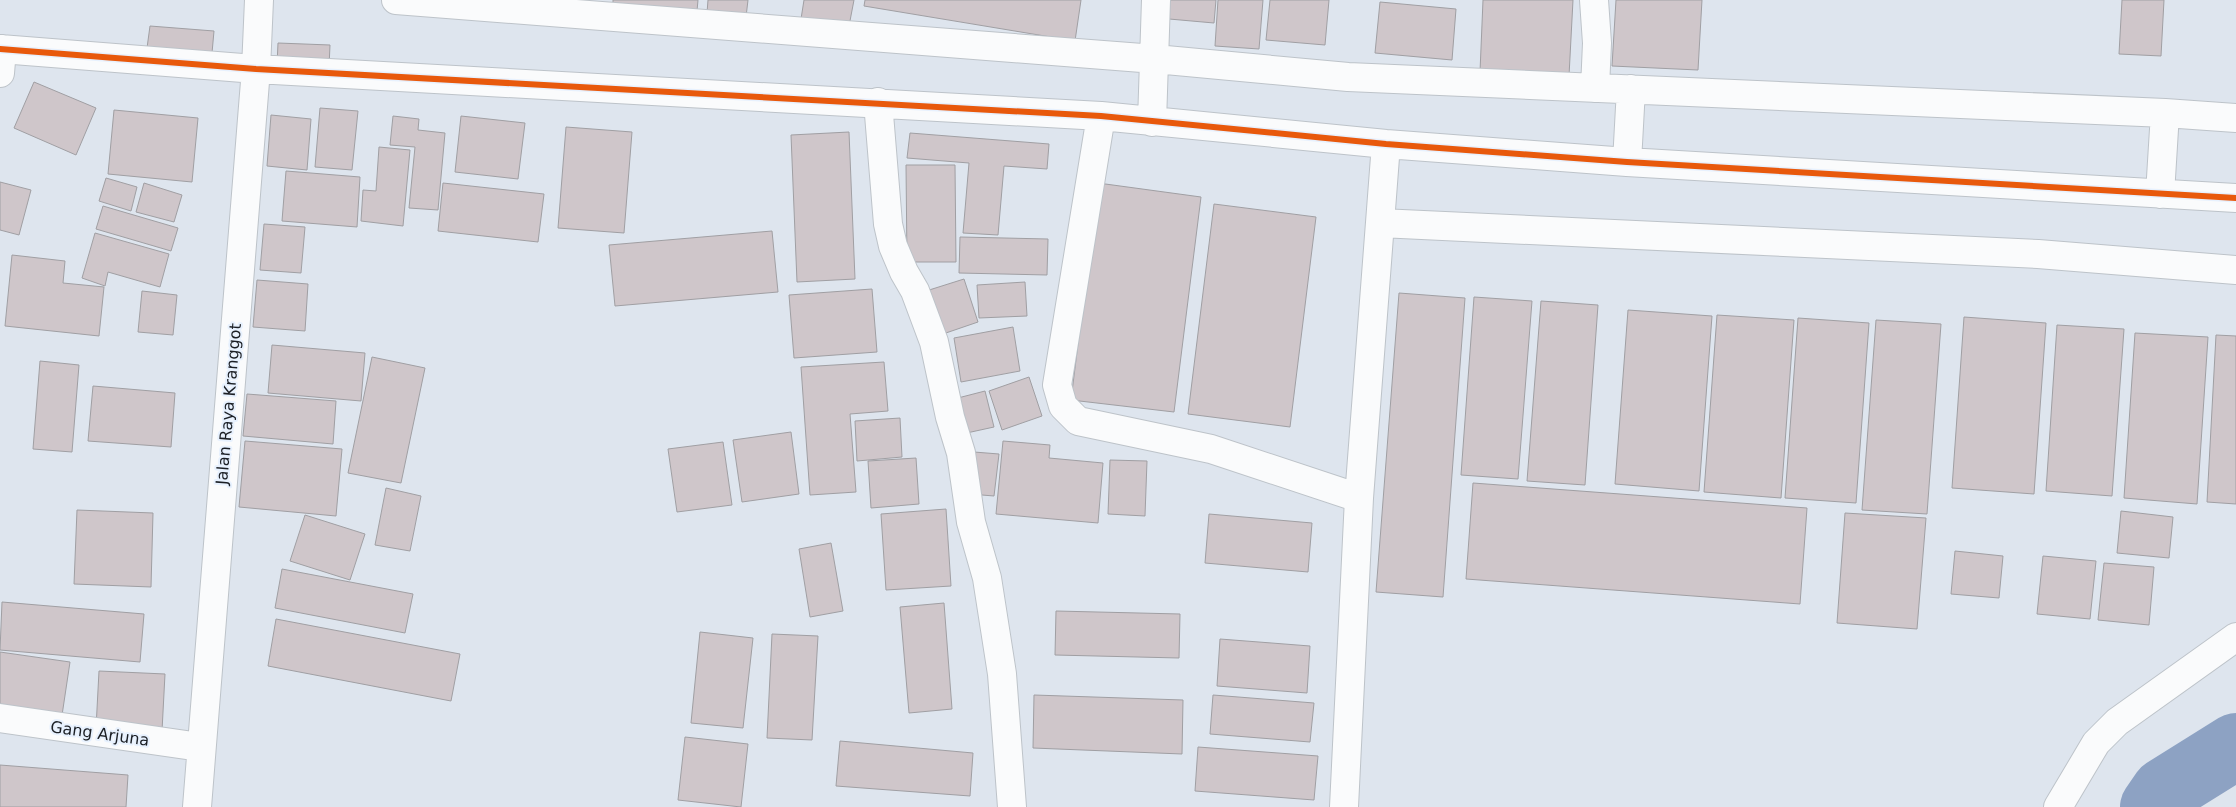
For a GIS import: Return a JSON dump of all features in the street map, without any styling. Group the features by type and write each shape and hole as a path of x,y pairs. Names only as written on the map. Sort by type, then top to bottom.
{"street":[{"path":"396,0 1155,65 1348,77 1595,88 1630,94 2164,128 2236,118"},
{"path":"1153,115 1156,0"},
{"path":"1594,0 1597,43 1595,88"},
{"name":"Jalan Raya Kranggot","path":"196,807 256,59 258,1"},
{"path":"1,57 256,59 1101,116 1153,115 1386,144 1628,153 2160,194 2236,198"},
{"path":"1628,153 1630,94"},
{"path":"878,102 888,224 893,246 904,272 915,291 934,342 950,417 961,453 971,522 987,578 1002,674 1012,807"},
{"path":"1101,116 1057,385 1063,406 1078,421 1211,449 1359,498"},
{"path":"2160,194 2164,128"},
{"path":"1344,807 1359,498 1386,144"},
{"path":"1380,223 2038,254 2236,270"},
{"path":"2058,807 2096,743 2117,722 2236,637"},
{"name":"Gang Arjuna","path":"0,718 200,747"}],"building":[{"path":"613,0 698,0 697,11 613,4"},
{"path":"708,0 748,0 746,17 707,13"},
{"path":"804,0 854,0 849,26 801,19"},
{"path":"865,0 1081,0 1075,41 864,6"},
{"path":"1160,0 1216,0 1214,23 1158,18"},
{"path":"1218,0 1263,0 1259,49 1215,46"},
{"path":"1270,0 1329,0 1325,45 1266,40"},
{"path":"1483,0 1573,0 1569,76 1480,72"},
{"path":"1616,0 1702,0 1698,70 1612,66"},
{"path":"2122,0 2164,0 2161,56 2119,54"},
{"path":"1380,2 1456,9 1452,60 1375,53"},
{"path":"150,26 214,31 212,53 147,48"},
{"path":"278,43 330,45 329,67 277,65"},
{"path":"34,82 96,108 76,155 14,128"},
{"path":"320,108 358,111 352,170 315,167"},
{"path":"114,110 198,118 192,182 108,174"},
{"path":"271,115 311,119 307,170 267,166"},
{"path":"393,116 419,119 418,130 445,133 438,210 409,208 415,147 390,145"},
{"path":"461,116 525,123 518,179 455,172"},
{"path":"566,127 632,132 624,233 558,228"},
{"path":"849,132 855,279 797,282 791,135"},
{"path":"910,133 1049,144 1047,169 1004,166 998,235 963,233 969,163 907,158"},
{"path":"379,147 410,150 403,226 361,221 363,190 376,191"},
{"path":"906,165 955,165 956,262 907,262"},
{"path":"286,171 360,177 357,227 282,221"},
{"path":"106,178 137,187 131,211 99,201"},
{"path":"0,182 31,190 19,235 0,230"},
{"path":"144,183 182,195 174,222 136,212"},
{"path":"443,183 544,194 538,242 438,231"},
{"path":"1098,183 1201,197 1174,412 1071,400"},
{"path":"1214,204 1316,217 1290,427 1188,414"},
{"path":"103,206 178,228 171,251 96,229"},
{"path":"264,224 305,227 301,273 260,270"},
{"path":"772,231 778,292 615,306 609,245"},
{"path":"95,233 169,254 160,287 108,272 105,286 82,278"},
{"path":"960,237 1048,239 1047,275 959,273"},
{"path":"12,255 65,261 63,283 104,287 99,336 5,326"},
{"path":"964,279 978,322 940,335 926,291"},
{"path":"257,280 308,284 305,331 253,327"},
{"path":"1025,282 1027,316 979,318 977,285"},
{"path":"872,289 877,352 794,358 789,295"},
{"path":"142,291 177,295 173,335 138,332"},
{"path":"1399,293 1465,298 1443,597 1376,592"},
{"path":"1474,297 1532,301 1518,479 1461,475"},
{"path":"1541,301 1598,305 1585,485 1527,481"},
{"path":"1628,310 1712,316 1699,491 1615,484"},
{"path":"1717,315 1794,320 1781,498 1704,492"},
{"path":"1964,317 2046,323 2034,494 1952,488"},
{"path":"1798,318 1869,323 1856,503 1785,498"},
{"path":"1876,320 1941,324 1927,514 1862,510"},
{"path":"2057,325 2124,329 2112,496 2046,491"},
{"path":"1013,327 1020,371 961,382 954,338"},
{"path":"2135,333 2208,337 2197,504 2124,498"},
{"path":"2216,335 2236,336 2236,504 2207,502"},
{"path":"272,345 365,353 361,401 268,393"},
{"path":"372,357 425,368 401,483 348,473"},
{"path":"40,361 79,365 72,452 33,449"},
{"path":"884,362 888,411 850,414 856,492 810,495 801,367"},
{"path":"1029,377 1042,416 1002,430 989,391"},
{"path":"93,386 175,393 171,447 88,441"},
{"path":"985,391 994,427 962,434 954,399"},
{"path":"247,394 336,401 333,444 243,436"},
{"path":"900,418 902,457 857,461 855,421"},
{"path":"791,432 799,494 742,502 733,440"},
{"path":"245,441 342,449 336,516 239,507"},
{"path":"1003,441 1050,445 1049,458 1103,463 1098,523 996,514"},
{"path":"723,442 732,505 677,512 668,449"},
{"path":"974,452 999,454 994,496 970,494"},
{"path":"916,458 919,504 871,508 868,461"},
{"path":"1110,460 1147,461 1145,516 1108,514"},
{"path":"1473,483 1807,508 1800,604 1466,579"},
{"path":"386,488 421,496 410,551 375,545"},
{"path":"946,509 951,586 886,590 881,514"},
{"path":"77,510 153,513 151,587 74,584"},
{"path":"2121,511 2173,517 2169,558 2117,553"},
{"path":"1845,513 1926,518 1917,629 1837,623"},
{"path":"1209,514 1312,523 1308,572 1205,563"},
{"path":"305,515 365,534 350,580 290,561"},
{"path":"831,543 843,611 810,617 799,549"},
{"path":"1955,551 2003,556 1999,598 1951,594"},
{"path":"2043,556 2096,561 2090,619 2037,614"},
{"path":"2104,563 2154,567 2149,625 2098,620"},
{"path":"282,569 413,594 405,633 275,608"},
{"path":"2,602 144,614 140,662 0,650"},
{"path":"944,603 952,709 909,713 900,607"},
{"path":"1056,611 1180,614 1179,658 1055,655"},
{"path":"276,619 460,654 451,701 268,666"},
{"path":"700,632 753,638 743,728 691,723"},
{"path":"772,634 818,636 812,740 767,738"},
{"path":"1220,639 1310,646 1307,693 1217,686"},
{"path":"0,652 70,662 61,722 0,713"},
{"path":"99,671 165,674 162,731 96,728"},
{"path":"1034,695 1183,700 1182,754 1033,748"},
{"path":"1213,695 1314,703 1310,742 1210,734"},
{"path":"685,737 748,744 741,807 678,800"},
{"path":"840,741 973,753 970,796 836,786"},
{"path":"1198,747 1318,756 1314,800 1195,791"},
{"path":"0,765 128,775 126,807 0,807"}],"waterway":[{"path":"2153,807 2164,791 2236,746"}],"cycle path":[{"path":"0,49 256,69 1101,116 1386,144 1627,162 2236,198"}]}
